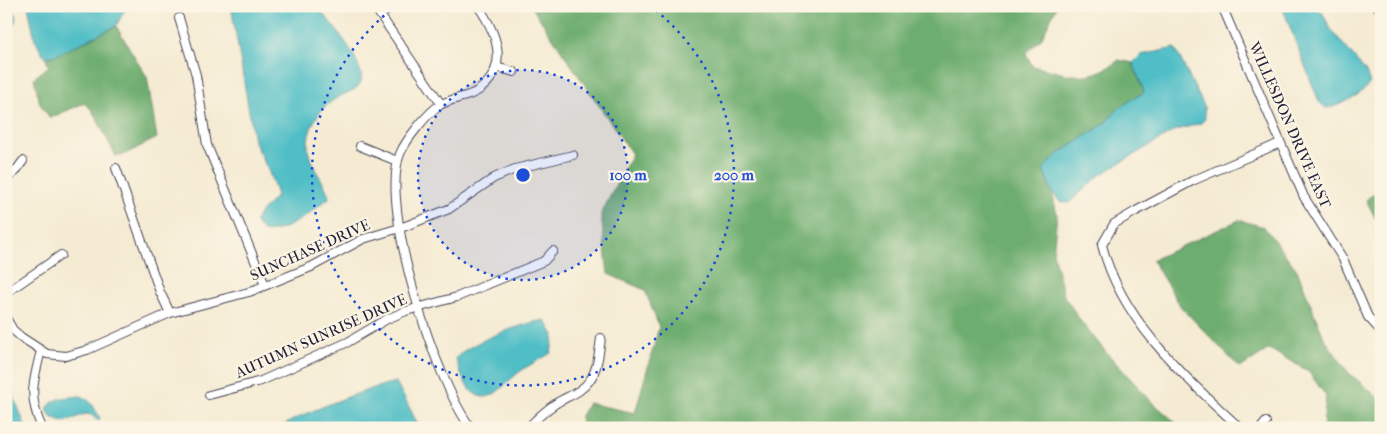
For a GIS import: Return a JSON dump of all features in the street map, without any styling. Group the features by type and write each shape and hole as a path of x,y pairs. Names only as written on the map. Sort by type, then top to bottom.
{"street":[{"path":"374,6 441,104"},
{"path":"471,428 453,394 417,309 400,228 395,187 397,161 409,138 441,104 479,90 488,82 496,67 497,44 494,31 478,6"},
{"name":"WILLESDON DRIVE EAST","path":"1222,6 1280,143 1315,218 1343,259 1368,318 1381,331"},
{"path":"1377,6 1381,11"},
{"path":"179,18 192,59 207,145 266,285"},
{"path":"496,67 514,72"},
{"path":"1240,428 1185,374 1136,317 1110,270 1102,245 1114,224 1136,211 1192,181 1280,143"},
{"path":"360,146 397,161"},
{"name":"SUNCHASE DRIVE","path":"6,318 20,337 41,351 66,356 87,350 170,314 223,300 266,285 311,267 363,239 400,228 450,209 488,182 515,169 573,156"},
{"path":"6,179 15,172 23,161"},
{"path":"116,168 160,292 170,314"},
{"name":"AUTUMN SUNRISE DRIVE","path":"209,395 261,381 348,342 387,319 456,297 544,261 553,251"},
{"path":"6,293 61,255"},
{"path":"528,428 538,416 578,392 591,379 597,363 601,338"},
{"path":"41,351 32,385 33,402 42,428"}],"green space":[{"path":"531,6 1057,6 1041,39 1026,53 1032,66 1067,74 1087,75 1097,73 1119,60 1133,63 1144,92 1120,107 1104,124 1057,155 1043,169 1052,192 1057,215 1053,253 1064,296 1082,323 1106,352 1151,401 1182,428 583,428 580,418 588,403 635,413 659,327 645,290 608,274 601,214 632,154"},
{"path":"116,26 147,77 157,138 121,156 116,156 92,110 84,103 50,118 40,104 34,78 49,66 45,57 56,55"},
{"path":"1381,194 1381,229 1366,200 1372,195"},
{"path":"1239,220 1264,227 1297,270 1324,338 1348,372 1381,400 1381,428 1323,428 1326,396 1308,371 1269,349 1240,368 1181,307 1152,260"}],"water":[{"path":"6,6 11,6 16,16 15,22 6,29"},
{"path":"28,6 127,6 116,26 56,55 45,57 35,40"},
{"path":"231,6 317,6 347,45 360,70 361,82 359,86 331,101 317,116 309,135 308,150 310,157 329,198 298,221 289,226 271,231 263,231 255,221 277,195 269,172 254,141"},
{"path":"1286,6 1313,6 1322,12 1330,28 1366,72 1370,83 1361,92 1332,107 1326,108 1319,102 1283,9"},
{"path":"1175,48 1204,106 1205,119 1201,123 1174,131 1100,175 1069,203 1060,202 1052,192 1043,169 1057,155 1104,124 1120,107 1144,92 1133,63 1141,55"},
{"path":"545,320 554,335 551,353 522,370 494,394 486,397 473,393 460,372 456,358 484,340 511,329"},
{"path":"396,382 420,428 280,428 301,416 336,402"},
{"path":"6,388 12,391 26,428 6,428"},
{"path":"81,396 92,405 100,418 98,421 92,415 85,414 65,422 51,417 47,409 53,402 61,398"}]}
